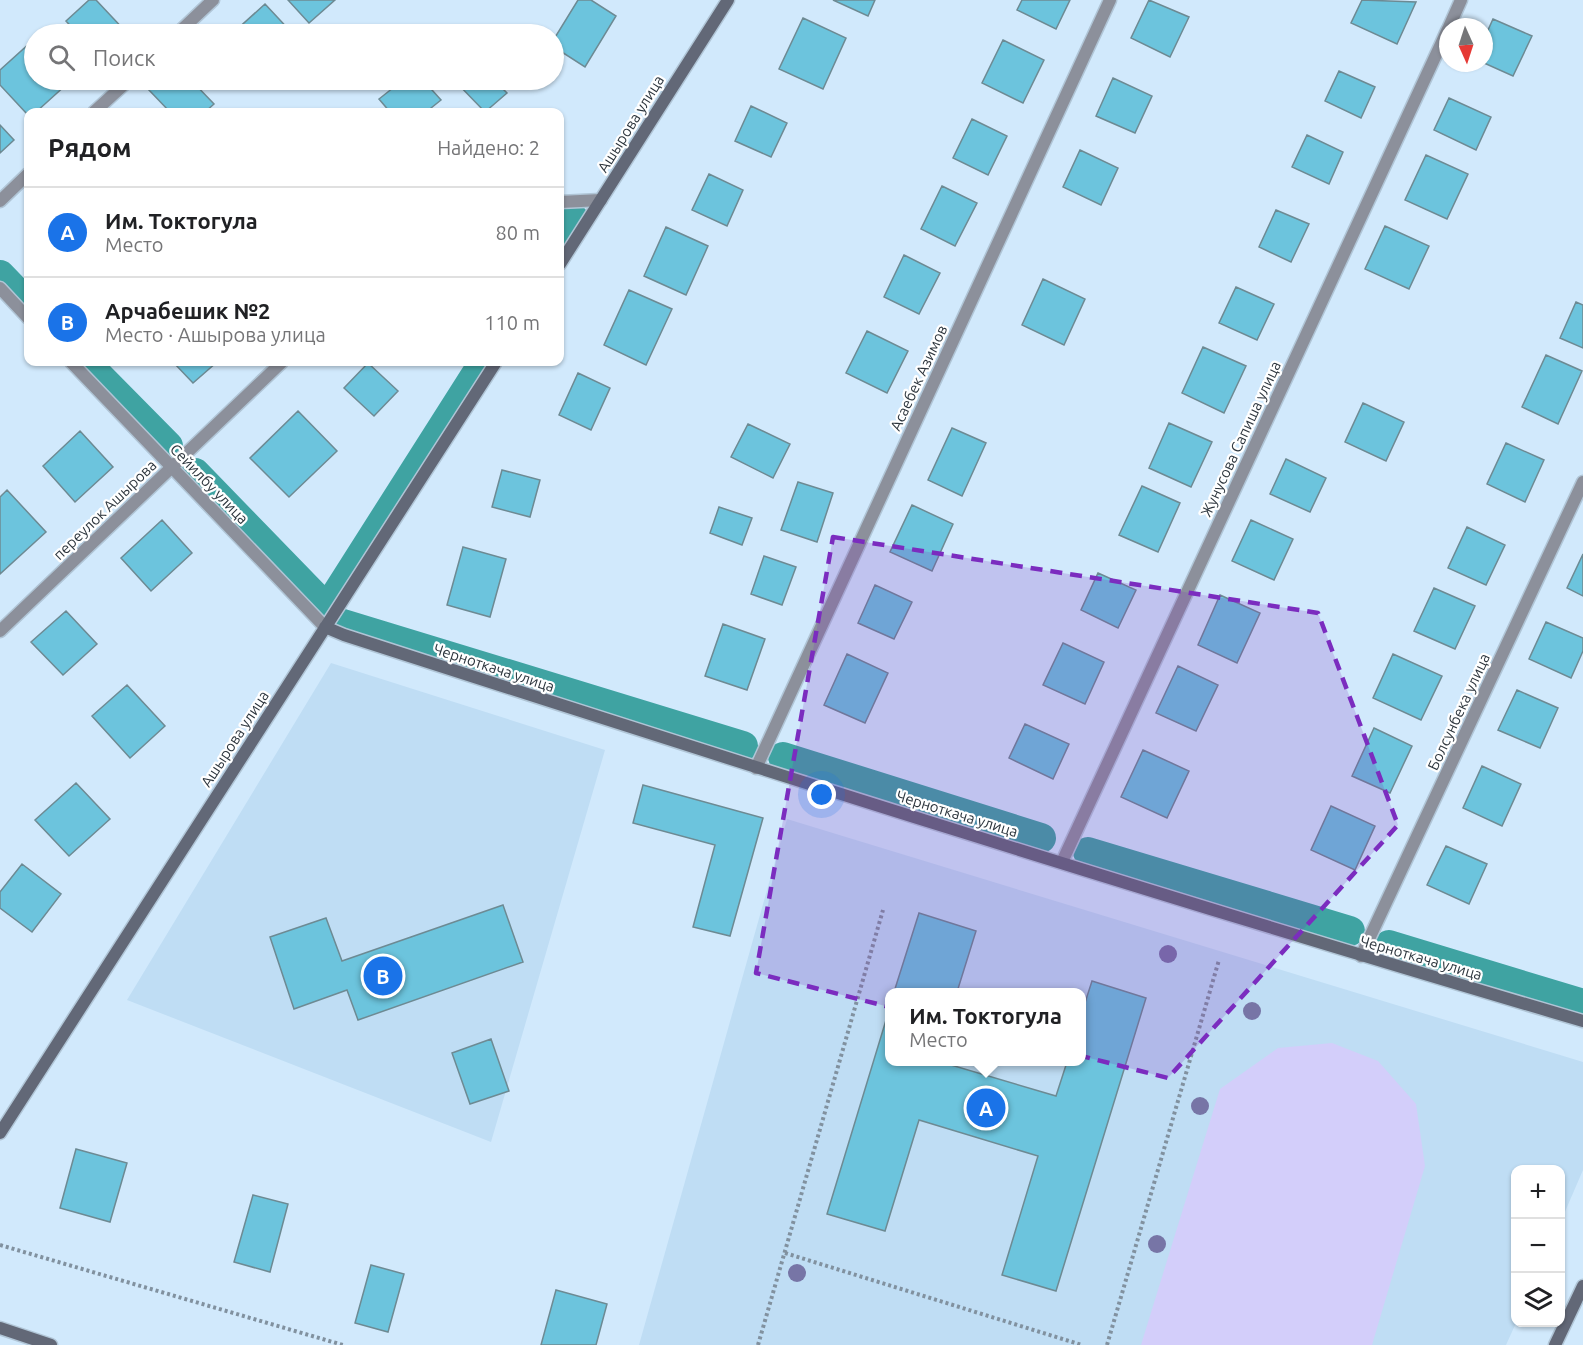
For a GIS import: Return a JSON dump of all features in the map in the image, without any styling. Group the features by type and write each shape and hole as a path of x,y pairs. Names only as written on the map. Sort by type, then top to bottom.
{"street":[{"path":"188,24 213,0"},
{"name":"Ашырова улица","path":"564,258 728,0"},
{"name":"Асаебек Азимов","path":"756,768 1110,0"},
{"name":"Жунусова Сапиша улица","path":"1453,18 1461,0"},
{"name":"Жунусова Сапиша улица","path":"1062,862 1439,47"},
{"path":"98,108 118,90"},
{"path":"0,201 24,178"},
{"path":"564,201 601,200"},
{"path":"0,288 24,314"},
{"name":"Сейилбу улица","path":"75,366 326,627"},
{"name":"переулок Ашырова","path":"0,631 278,366"},
{"name":"Ашырова улица","path":"0,1133 493,366"},
{"name":"Болсунбека улица","path":"1361,956 1583,482"},
{"name":"Черноткача улица","path":"326,627 344,635 756,768 1361,956 1583,1021"},
{"path":"1555,1345 1583,1286"},
{"path":"0,1328 51,1345"}],"path":[{"path":"758,1345 884,910"},
{"path":"1107,1345 1219,960"},
{"path":"0,1245 343,1345"},
{"path":"785,1253 1082,1345"}],"highlighted area":[{"path":"833,537 1318,613 1398,825 1168,1078 756,973"}],"shaded area":[{"path":"331,663 605,750 491,1142 127,1000"},
{"path":"787,819 1583,1062 1583,1170 1565,1212 1565,1165 1511,1165 1511,1327 1514,1327 1506,1345 639,1345"},
{"path":"1332,1043 1378,1061 1416,1104 1425,1166 1372,1345 1141,1345 1220,1089 1278,1048"}],"building":[{"path":"89,0 96,0 119,24 69,24 66,21"},
{"path":"288,0 335,0 309,23"},
{"path":"578,0 591,0 616,16 585,67 564,53 563,24"},
{"path":"833,0 875,0 868,16"},
{"path":"1022,0 1070,0 1056,29 1017,10"},
{"path":"1149,0 1189,17 1170,57 1131,38"},
{"path":"1362,0 1416,2 1397,44 1351,23"},
{"path":"265,4 284,24 243,24"},
{"path":"803,18 846,38 823,89 779,69"},
{"path":"1493,19 1532,36 1513,76 1493,67"},
{"path":"1003,40 1044,60 1023,103 982,83"},
{"path":"24,48 24,90 60,90 40,108 24,108 24,111 0,85 0,70"},
{"path":"1339,71 1375,87 1361,118 1325,101"},
{"path":"1113,78 1152,96 1135,133 1096,116"},
{"path":"149,90 201,90 214,104 210,108 166,108"},
{"path":"390,90 432,90 441,100 431,108 387,108 379,99"},
{"path":"464,90 504,90 507,93 490,108 481,108"},
{"path":"1449,98 1491,117 1476,150 1434,130"},
{"path":"751,106 787,123 771,157 735,141"},
{"path":"972,119 1007,136 988,175 953,158"},
{"path":"0,125 14,140 0,153"},
{"path":"1307,135 1343,152 1329,184 1292,167"},
{"path":"1080,150 1118,168 1101,205 1063,187"},
{"path":"1426,155 1468,174 1447,219 1405,200"},
{"path":"709,174 743,190 727,226 692,210"},
{"path":"942,186 977,203 955,246 921,229"},
{"path":"1276,210 1309,224 1291,262 1259,247"},
{"path":"1385,226 1429,246 1409,289 1365,269"},
{"path":"666,227 708,246 686,295 644,276"},
{"path":"904,255 940,273 919,314 884,297"},
{"path":"1043,279 1085,299 1064,345 1022,325"},
{"path":"1236,287 1274,304 1257,340 1219,323"},
{"path":"629,290 672,309 646,365 604,345"},
{"path":"1576,302 1583,305 1583,348 1560,338"},
{"path":"867,331 908,351 887,393 846,373"},
{"path":"1203,347 1246,366 1224,413 1182,393"},
{"path":"1546,355 1582,371 1558,424 1522,407"},
{"path":"177,366 212,366 193,383"},
{"path":"365,366 371,366 398,391 374,416 344,388"},
{"path":"578,373 610,388 591,430 559,415"},
{"path":"1363,403 1404,422 1386,461 1345,442"},
{"path":"298,411 337,451 289,497 250,458"},
{"path":"1169,423 1212,442 1191,487 1149,468"},
{"path":"748,424 790,444 773,478 731,457"},
{"path":"952,428 986,443 962,496 928,480"},
{"path":"80,431 113,467 75,502 43,466"},
{"path":"1506,443 1544,460 1525,502 1487,484"},
{"path":"1286,459 1326,478 1310,512 1270,494"},
{"path":"502,470 540,480 530,517 492,507"},
{"path":"798,482 833,493 817,542 781,530"},
{"path":"1142,486 1180,503 1158,552 1119,535"},
{"path":"7,490 46,532 0,574 0,497"},
{"path":"912,505 953,524 932,571 890,552"},
{"path":"719,507 752,518 742,545 710,533"},
{"path":"162,520 192,553 151,591 121,558"},
{"path":"1251,520 1293,539 1274,580 1232,561"},
{"path":"1467,527 1505,545 1486,585 1448,568"},
{"path":"463,547 506,559 490,617 447,605"},
{"path":"1583,554 1583,596 1567,588"},
{"path":"764,556 796,567 782,605 751,594"},
{"path":"1098,573 1136,590 1118,628 1081,610"},
{"path":"875,585 912,602 894,639 858,623"},
{"path":"1434,588 1475,606 1455,649 1414,631"},
{"path":"1220,595 1260,613 1237,663 1198,645"},
{"path":"66,611 97,644 63,675 31,642"},
{"path":"1546,622 1583,638 1583,651 1571,678 1529,659"},
{"path":"723,624 765,639 747,690 705,676"},
{"path":"1063,643 1104,662 1085,704 1043,685"},
{"path":"847,654 888,673 865,723 824,705"},
{"path":"1393,654 1442,676 1421,720 1373,698"},
{"path":"1178,666 1218,685 1196,731 1156,713"},
{"path":"127,685 165,726 130,758 92,716"},
{"path":"1517,690 1558,708 1540,748 1498,730"},
{"path":"1025,724 1069,744 1053,779 1009,758"},
{"path":"1374,728 1412,746 1390,793 1352,776"},
{"path":"1143,750 1189,771 1167,818 1121,797"},
{"path":"1482,766 1521,784 1502,826 1463,808"},
{"path":"76,783 110,819 69,856 35,820"},
{"path":"643,785 763,818 730,936 693,927 715,845 633,823"},
{"path":"1331,806 1375,826 1355,870 1311,850"},
{"path":"1446,846 1487,864 1469,904 1427,885"},
{"path":"22,864 61,894 32,932 0,908 0,892"},
{"path":"503,905 523,962 358,1020 347,990 294,1009 270,937 326,918 342,961"},
{"path":"919,913 976,931 958,988 895,988"},
{"path":"1092,981 1146,998 1056,1291 1002,1275 1038,1156 919,1120 885,1231 827,1214 885,1023 885,1066 955,1066 1056,1096 1066,1066 1086,1066 1086,1000"},
{"path":"491,1039 509,1091 470,1104 452,1053"},
{"path":"76,1149 127,1163 110,1222 60,1208"},
{"path":"253,1195 288,1204 270,1272 234,1262"},
{"path":"371,1265 404,1274 388,1332 355,1323"},
{"path":"556,1290 607,1304 596,1345 541,1345"}],"waterway":[{"path":"564,235 574,219"},
{"path":"0,275 24,300"},
{"path":"89,366 168,446"},
{"path":"195,473 327,609 481,366"},
{"path":"340,623 743,746"},
{"path":"783,757 1041,838"},
{"path":"1088,852 1350,931"},
{"path":"1389,945 1583,1004"}],"place":[{"name":"Арчабешик №2","path":"383,976"},
{"name":"Им. Токтогула","path":"986,1108"}]}
